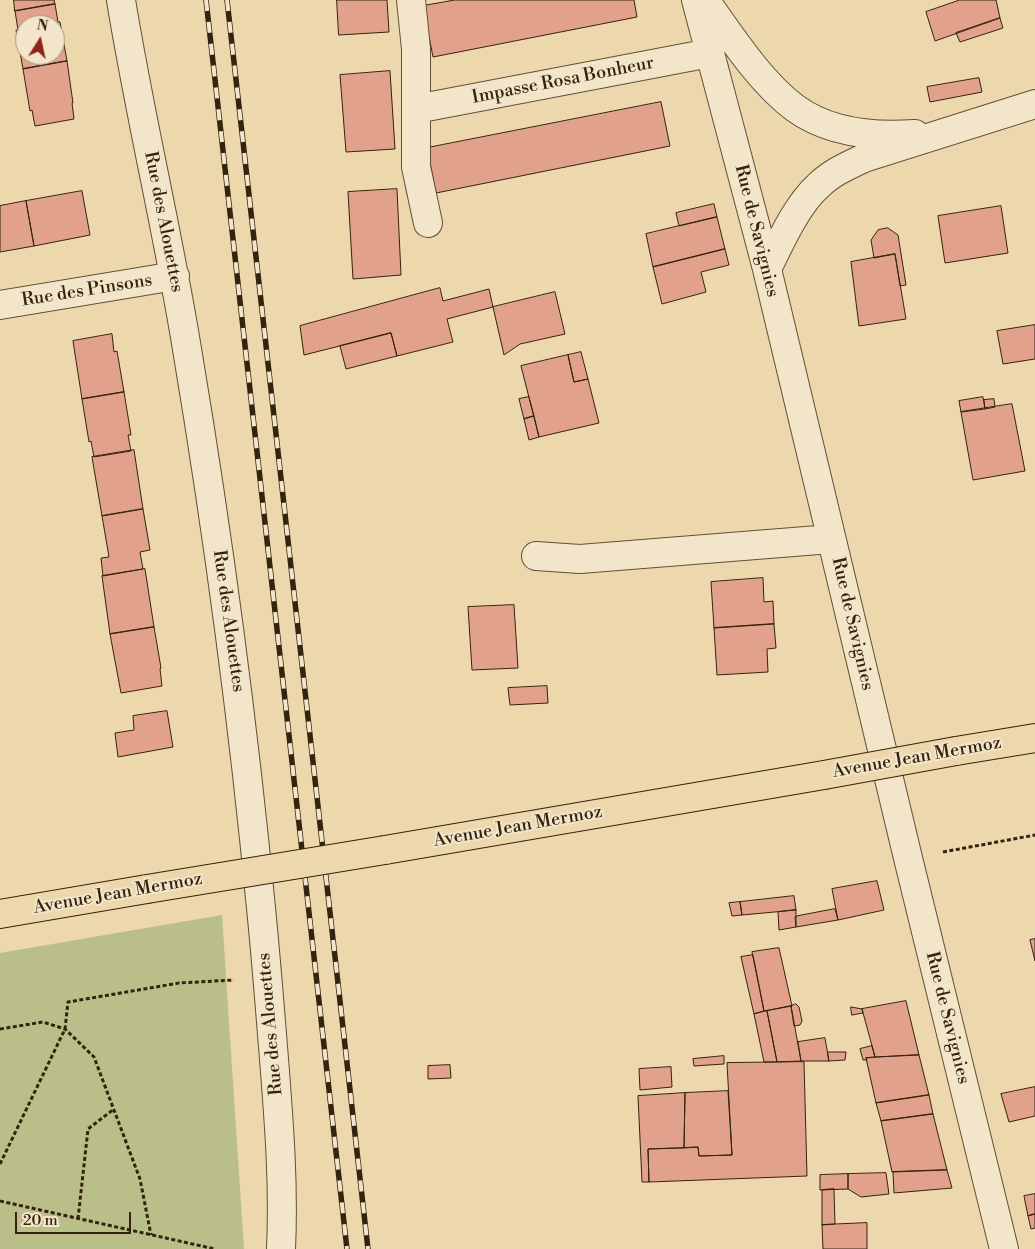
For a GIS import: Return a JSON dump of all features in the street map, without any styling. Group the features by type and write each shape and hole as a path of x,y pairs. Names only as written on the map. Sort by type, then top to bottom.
{"main road":[{"name":"Avenue Jean Mermoz","path":"0,914 1035,738"}],"street":[{"name":"Rue des Alouettes","path":"121,0 174,276 215,522 235,670 252,811 267,978 282,1168 283,1211 281,1249"},
{"path":"411,0 416,49 416,167 428,223"},
{"name":"Rue de Savignies","path":"696,0 767,269 1004,1249"},
{"path":"705,0 765,79 796,109 815,120 839,129 862,134 895,136 928,134 966,128"},
{"name":"Impasse Rosa Bonheur","path":"416,109 710,53"},
{"path":"767,269 801,207 817,187 838,171 864,158 966,128 1035,104"},
{"name":"Rue des Pinsons","path":"0,305 174,276"},
{"path":"536,556 580,559 831,539"}],"path":[{"path":"908,858 1035,835"},
{"path":"0,1164 65,1029 68,1002 178,983 267,978"},
{"path":"0,1028 43,1022 65,1029 94,1058 140,1179 151,1235"},
{"path":"78,1219 88,1129 114,1109"},
{"path":"0,1201 215,1249"}],"green space":[{"path":"222,915 244,1249 0,1249 0,953"}],"building":[{"path":"14,0 54,0 55,4 15,11"},
{"path":"337,0 387,0 389,32 339,35"},
{"path":"455,0 634,0 637,17 433,57 423,6"},
{"path":"960,0 996,0 1000,18 935,41 926,12"},
{"path":"55,4 57,15 16,15 15,11"},
{"path":"1000,18 1003,28 960,42 956,33"},
{"path":"65,61 67,61 74,119 35,126 32,110 30,111 23,69 45,65 65,65"},
{"path":"22,65 45,65 23,69"},
{"path":"390,71 395,149 346,152 340,75"},
{"path":"979,78 982,92 930,102 927,87"},
{"path":"661,102 670,146 436,193 427,148"},
{"path":"397,189 401,275 353,279 348,192"},
{"path":"82,191 90,235 34,246 26,201"},
{"path":"26,201 34,246 0,252 0,206"},
{"path":"714,204 717,217 679,226 676,213"},
{"path":"1001,206 1008,253 945,263 938,216"},
{"path":"717,217 725,249 653,267 646,234"},
{"path":"888,228 898,235 906,285 900,286 895,254 874,258 871,240 878,230"},
{"path":"725,249 729,265 701,272 706,292 662,304 653,267"},
{"path":"895,254 906,319 859,326 851,262"},
{"path":"440,288 443,301 489,289 493,307 447,319 453,342 397,356 391,333 304,355 300,326"},
{"path":"555,292 565,334 520,344 504,355 493,307"},
{"path":"1035,325 1035,359 1003,364 997,331"},
{"path":"391,333 397,356 346,369 340,346"},
{"path":"112,334 114,352 117,351 124,392 82,399 73,341"},
{"path":"581,352 588,379 574,382 568,355"},
{"path":"568,355 574,382 588,379 599,423 539,437 521,366"},
{"path":"124,392 131,435 128,435 131,451 94,457 91,441 89,442 82,399"},
{"path":"529,397 534,416 524,419 519,399"},
{"path":"983,397 985,409 961,412 959,401"},
{"path":"994,399 995,407 985,409 984,400"},
{"path":"1012,404 1025,471 973,480 961,412"},
{"path":"534,416 539,437 529,440 524,419"},
{"path":"134,450 143,509 102,516 92,457"},
{"path":"143,509 150,550 140,552 143,569 103,576 101,558 109,557 102,516"},
{"path":"145,569 154,627 110,634 102,576"},
{"path":"763,578 764,602 773,601 774,624 714,628 711,582"},
{"path":"514,605 518,668 472,670 468,607"},
{"path":"774,624 776,648 767,649 768,672 717,675 714,628"},
{"path":"154,627 162,686 121,693 110,634"},
{"path":"547,686 548,703 510,705 508,688"},
{"path":"167,711 173,747 118,757 115,733 134,730 133,716"},
{"path":"877,881 884,910 838,920 832,889"},
{"path":"794,896 796,910 742,915 740,902"},
{"path":"740,902 742,915 732,916 729,903"},
{"path":"835,909 838,920 796,927 795,917 797,916"},
{"path":"796,910 796,927 779,930 778,912"},
{"path":"1035,939 1035,961 1030,940"},
{"path":"779,948 792,1006 764,1011 752,952"},
{"path":"753,955 764,1011 754,1014 741,957"},
{"path":"906,1001 919,1055 875,1057 862,1009"},
{"path":"796,1004 799,1007 802,1021 800,1025 794,1026 791,1006"},
{"path":"791,1006 801,1061 777,1062 767,1011"},
{"path":"851,1007 862,1009 863,1013 852,1015"},
{"path":"767,1011 777,1062 764,1062 754,1014"},
{"path":"825,1038 829,1061 801,1061 798,1042"},
{"path":"872,1046 875,1057 863,1060 860,1049"},
{"path":"828,1052 846,1052 845,1060 829,1061"},
{"path":"919,1055 929,1095 876,1103 866,1058"},
{"path":"724,1056 724,1064 694,1066 693,1059"},
{"path":"804,1062 807,1176 649,1182 648,1149 698,1147 699,1156 732,1155 727,1063"},
{"path":"450,1065 451,1078 428,1079 428,1066"},
{"path":"671,1067 672,1087 640,1090 639,1069"},
{"path":"1035,1087 1035,1116 1009,1122 1001,1094"},
{"path":"728,1091 732,1155 699,1156 698,1147 684,1148 685,1093"},
{"path":"685,1093 684,1148 648,1149 649,1182 642,1182 638,1096"},
{"path":"929,1095 933,1114 881,1121 876,1103"},
{"path":"933,1114 947,1170 892,1172 881,1121"},
{"path":"947,1170 952,1188 894,1193 893,1172"},
{"path":"886,1173 889,1194 861,1197 848,1189 848,1174"},
{"path":"848,1174 848,1189 820,1190 820,1175"},
{"path":"834,1189 835,1224 822,1225 822,1190"},
{"path":"1035,1194 1035,1214 1028,1216 1024,1196"},
{"path":"1035,1214 1035,1228 1031,1229 1028,1216"},
{"path":"867,1223 867,1249 823,1249 822,1225"}],"railway":[{"path":"206,0 347,1249"},
{"path":"227,0 368,1249"}]}
